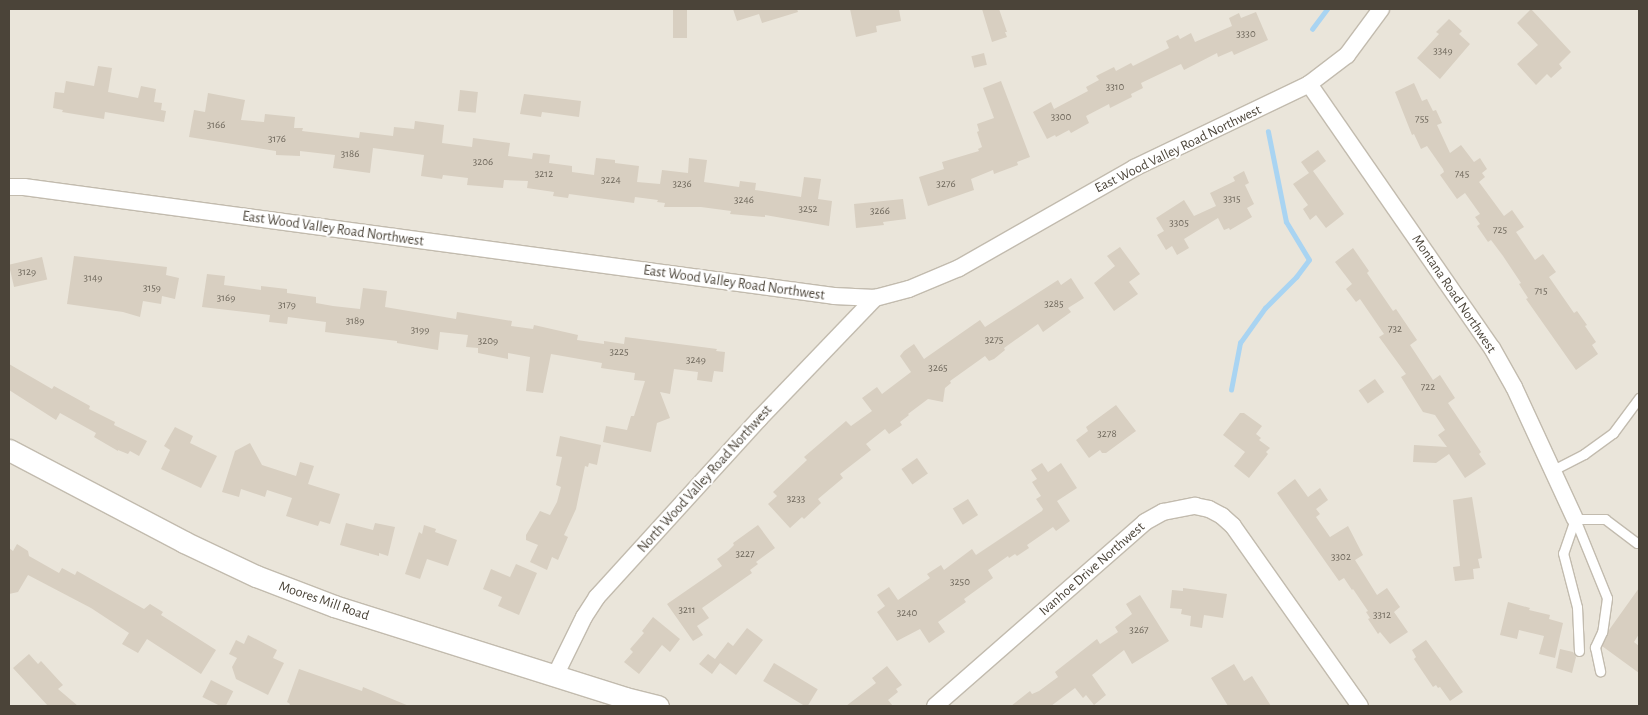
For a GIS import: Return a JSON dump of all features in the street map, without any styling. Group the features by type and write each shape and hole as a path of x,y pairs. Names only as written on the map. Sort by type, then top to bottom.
{"street":[{"name":"East Wood Valley Road Northwest","path":"9,188 34,189 824,295 875,298 909,289 959,268 1134,168 1309,84 1347,55 1381,9"},
{"name":"Montana Road Northwest","path":"1309,84 1492,348 1514,387 1574,519"},
{"name":"North Wood Valley Road Northwest","path":"555,676 584,617 597,597 759,419 875,298"},
{"name":"Moores Mill Road","path":"9,450 184,542 256,576 334,606 555,676 658,706"},
{"name":"Ivanhoe Drive Northwest","path":"936,706 1145,522 1163,512 1195,506 1209,509 1222,516 1233,526 1360,706"}],"lane":[{"path":"1553,470 1584,454 1613,433 1639,398"},
{"path":"1574,519 1605,519 1637,543"},
{"path":"1574,519 1563,553 1577,607 1579,651"},
{"path":"1574,519 1607,598 1602,632 1595,647 1600,671"}],"shaded area":[{"path":"9,9 1639,9 1639,706 9,706"}],"building":[{"path":"673,9 687,9 687,38 673,38"},
{"path":"733,9 797,9 798,12 762,23 759,14 737,21"},
{"path":"850,9 899,9 901,21 876,26 877,32 856,37"},
{"path":"982,9 999,9 1007,37 992,42"},
{"path":"1531,9 1571,52 1559,64 1562,68 1551,78 1547,74 1536,85 1517,64 1538,45 1517,23"},
{"path":"1256,12 1268,40 1234,55 1232,51 1218,57 1217,53 1184,70 1181,64 1141,83 1143,88 1131,94 1132,97 1110,108 1109,104 1086,116 1089,123 1071,133 1069,130 1056,137 1055,135 1047,139 1033,112 1051,102 1054,109 1088,91 1086,87 1099,80 1096,76 1114,67 1116,71 1131,63 1133,66 1169,48 1166,41 1178,35 1180,39 1191,33 1195,42 1232,26 1229,18 1239,13 1241,18"},
{"path":"1449,19 1462,31 1459,34 1470,44 1440,79 1417,58 1439,34 1436,32"},
{"path":"984,53 987,65 974,68 971,56"},
{"path":"98,66 112,68 108,92 138,98 141,86 156,89 154,102 162,103 161,110 166,111 164,122 105,112 104,119 62,112 63,110 53,108 55,92 64,93 66,81 94,86"},
{"path":"1001,81 1030,157 1017,162 1018,165 994,174 993,170 971,179 974,190 928,206 919,177 944,169 942,162 979,151 978,149 982,147 977,132 979,131 977,124 994,118 983,88"},
{"path":"1414,83 1422,101 1427,99 1433,111 1436,110 1442,123 1437,125 1450,153 1461,145 1474,162 1480,158 1487,169 1482,173 1485,177 1479,182 1504,216 1512,210 1524,227 1516,232 1535,260 1543,254 1556,272 1549,277 1574,313 1577,311 1587,325 1585,326 1596,342 1592,345 1598,354 1576,370 1526,299 1528,298 1519,284 1521,283 1503,256 1491,240 1488,242 1477,226 1480,224 1475,217 1480,214 1465,193 1457,199 1440,175 1444,172 1443,169 1427,146 1421,149 1414,134 1412,135 1395,92"},
{"path":"460,90 478,92 476,113 458,111"},
{"path":"208,93 245,100 241,120 264,122 265,114 295,117 294,128 303,128 302,131 359,138 360,132 393,136 394,127 414,129 415,121 444,125 442,143 472,147 473,138 510,143 508,156 532,159 533,153 550,155 549,163 572,166 572,172 594,175 596,158 615,160 615,163 639,166 637,182 660,184 662,170 688,173 689,158 707,160 704,182 739,187 740,181 756,183 755,190 801,197 804,177 821,179 818,199 832,201 829,226 765,215 765,217 730,214 731,211 701,207 664,207 665,203 657,202 658,200 635,197 634,203 569,194 568,198 553,196 554,192 527,188 528,181 504,180 503,188 467,185 468,178 443,175 442,179 421,176 424,155 373,148 370,173 333,168 335,155 300,151 300,156 276,155 276,151 189,137 194,110 205,112"},
{"path":"524,94 581,101 579,117 542,112 541,117 520,114"},
{"path":"1318,150 1326,161 1313,171 1344,214 1326,228 1316,215 1310,220 1303,209 1308,205 1293,184 1309,173 1301,162"},
{"path":"1244,171 1249,183 1245,185 1254,204 1247,208 1252,217 1230,230 1229,228 1224,230 1218,218 1184,239 1189,248 1177,255 1172,246 1166,250 1157,235 1164,231 1156,218 1184,200 1194,216 1216,206 1210,193 1235,181 1233,177"},
{"path":"903,199 906,219 883,222 884,225 856,228 854,204"},
{"path":"1120,247 1140,274 1129,282 1138,294 1114,311 1094,283 1115,266 1107,256"},
{"path":"1353,248 1369,271 1367,273 1393,311 1396,309 1417,340 1410,345 1433,380 1440,375 1455,398 1448,403 1481,452 1479,454 1486,464 1465,478 1449,454 1436,463 1413,462 1414,445 1447,447 1438,435 1445,430 1435,415 1423,412 1401,377 1406,374 1379,337 1384,334 1360,299 1356,302 1346,289 1352,284 1335,262"},
{"path":"74,256 167,267 166,275 179,278 175,299 162,296 161,304 143,301 140,317 123,312 67,304"},
{"path":"42,257 47,279 14,287 9,265"},
{"path":"207,274 225,276 224,285 261,290 261,286 287,289 287,293 316,297 316,303 333,306 360,309 363,288 387,291 385,307 456,319 457,312 512,321 511,326 533,329 534,325 578,335 577,340 604,344 604,341 624,344 625,337 717,349 716,351 725,352 723,372 714,371 712,382 697,380 698,372 674,369 670,394 660,392 670,418 657,423 651,452 603,442 606,426 627,430 631,416 634,416 645,381 634,380 635,373 601,368 602,363 551,354 543,393 526,391 530,357 508,353 508,359 478,353 478,348 466,347 468,335 440,332 438,350 397,343 397,341 325,332 326,322 288,317 287,324 269,322 270,315 202,307"},
{"path":"1071,278 1084,298 1068,308 1071,312 1043,332 1038,324 1004,348 1005,350 994,359 989,361 985,356 950,381 951,383 945,388 943,402 928,399 900,422 902,425 889,434 885,429 866,444 871,450 840,474 843,478 818,499 821,503 804,519 802,517 790,528 768,504 777,496 773,492 807,460 804,457 846,421 851,426 872,411 862,398 877,387 882,394 911,372 900,356 904,351 914,344 924,359 980,320 985,327 1058,280 1061,285"},
{"path":"9,364 52,389 54,386 90,406 89,409 115,422 114,425 147,441 139,456 130,451 128,454 118,451 94,437 96,433 60,413 56,420 9,390"},
{"path":"1375,379 1384,392 1368,404 1359,390"},
{"path":"1116,405 1136,431 1106,453 1102,453 1100,450 1089,458 1076,440 1088,431 1086,427"},
{"path":"1240,413 1244,413 1262,426 1256,434 1261,438 1259,440 1270,448 1266,452 1268,454 1249,478 1234,466 1245,452 1223,435"},
{"path":"175,427 193,436 190,443 217,456 201,488 161,469 170,450 164,446"},
{"path":"560,436 601,445 597,465 589,463 588,467 585,466 576,509 564,535 568,537 558,560 552,557 547,570 530,562 538,545 526,540 526,535 540,511 550,515 557,502 561,487 556,485 562,457 556,456"},
{"path":"250,443 262,465 296,476 300,462 314,466 308,484 340,494 330,524 320,521 318,526 286,516 292,498 267,490 265,497 241,489 239,497 222,492 235,451"},
{"path":"917,458 928,474 912,484 901,469"},
{"path":"1042,463 1048,472 1061,463 1077,488 1057,501 1070,521 1056,531 1053,527 1027,545 1029,548 1017,556 1015,554 1009,558 1008,556 988,570 993,578 964,599 966,602 938,622 945,632 929,643 920,629 897,641 877,612 885,606 877,595 889,587 898,600 930,578 927,574 941,565 944,570 972,549 976,555 1042,511 1043,509 1036,499 1041,496 1032,482 1037,479 1031,470"},
{"path":"1295,479 1308,497 1320,488 1328,500 1316,509 1320,514 1316,517 1330,537 1348,526 1363,555 1355,560 1377,595 1387,588 1400,607 1394,612 1408,632 1390,644 1380,632 1378,634 1368,619 1370,618 1366,612 1368,611 1353,589 1344,578 1339,581 1277,493"},
{"path":"1472,497 1482,558 1478,559 1480,568 1473,569 1474,579 1455,581 1453,567 1460,566 1453,500"},
{"path":"968,499 978,515 963,525 953,509"},
{"path":"346,523 373,530 375,523 395,527 388,556 379,553 379,556 340,545"},
{"path":"424,525 436,529 435,532 457,540 448,566 427,559 420,579 405,574 419,532 422,534"},
{"path":"758,525 775,548 756,562 758,564 750,570 752,573 702,608 709,618 697,626 703,635 693,641 667,604 722,566 717,559 734,545 733,543"},
{"path":"17,544 28,551 29,556 59,573 62,568 75,575 77,571 144,609 150,604 163,612 161,615 216,650 201,674 147,639 138,653 122,644 129,633 91,608 28,575 18,592 9,594 9,548 13,551"},
{"path":"516,564 537,573 519,615 498,606 502,597 483,589 491,569 510,577"},
{"path":"1183,588 1227,594 1223,618 1204,615 1202,628 1190,626 1191,616 1181,614 1182,609 1170,608 1172,590 1183,591"},
{"path":"1639,588 1639,634 1634,642 1639,646 1639,673 1602,646 1609,630"},
{"path":"1140,595 1169,641 1132,664 1124,650 1092,675 1106,695 1094,705 1086,695 1083,698 1075,688 1051,706 1011,706 1030,691 1032,694 1039,691 1058,677 1055,672 1097,639 1100,644 1118,632 1115,627 1132,614 1126,604"},
{"path":"1508,602 1550,615 1549,619 1563,623 1555,658 1539,654 1544,636 1519,630 1517,639 1500,635"},
{"path":"653,617 680,639 670,652 662,645 639,674 624,662 633,652 630,649 644,633 642,631"},
{"path":"747,628 763,640 736,675 720,663 712,674 699,664 708,654 715,659 728,642 733,646"},
{"path":"248,635 277,650 273,658 284,663 268,695 236,679 232,667 237,658 229,654 236,640 244,644"},
{"path":"1426,640 1463,692 1450,701 1440,687 1438,688 1436,685 1433,687 1414,659 1416,657 1412,650"},
{"path":"1560,649 1573,652 1576,657 1572,673 1556,668"},
{"path":"29,654 38,664 41,661 63,685 58,689 78,706 48,706 13,668"},
{"path":"774,663 818,689 808,706 805,706 763,681"},
{"path":"1234,664 1244,681 1252,676 1271,706 1228,706 1211,678"},
{"path":"887,666 902,685 896,689 898,692 888,700 893,706 846,706 876,683 872,678"},
{"path":"299,669 362,691 363,687 409,706 289,706 290,704 287,702"},
{"path":"211,680 233,691 226,706 220,706 202,697"}],"waterway":[{"path":"1312,29 1327,9"},
{"path":"1231,390 1240,343 1265,308 1296,277 1309,260 1286,222 1268,132"}]}
